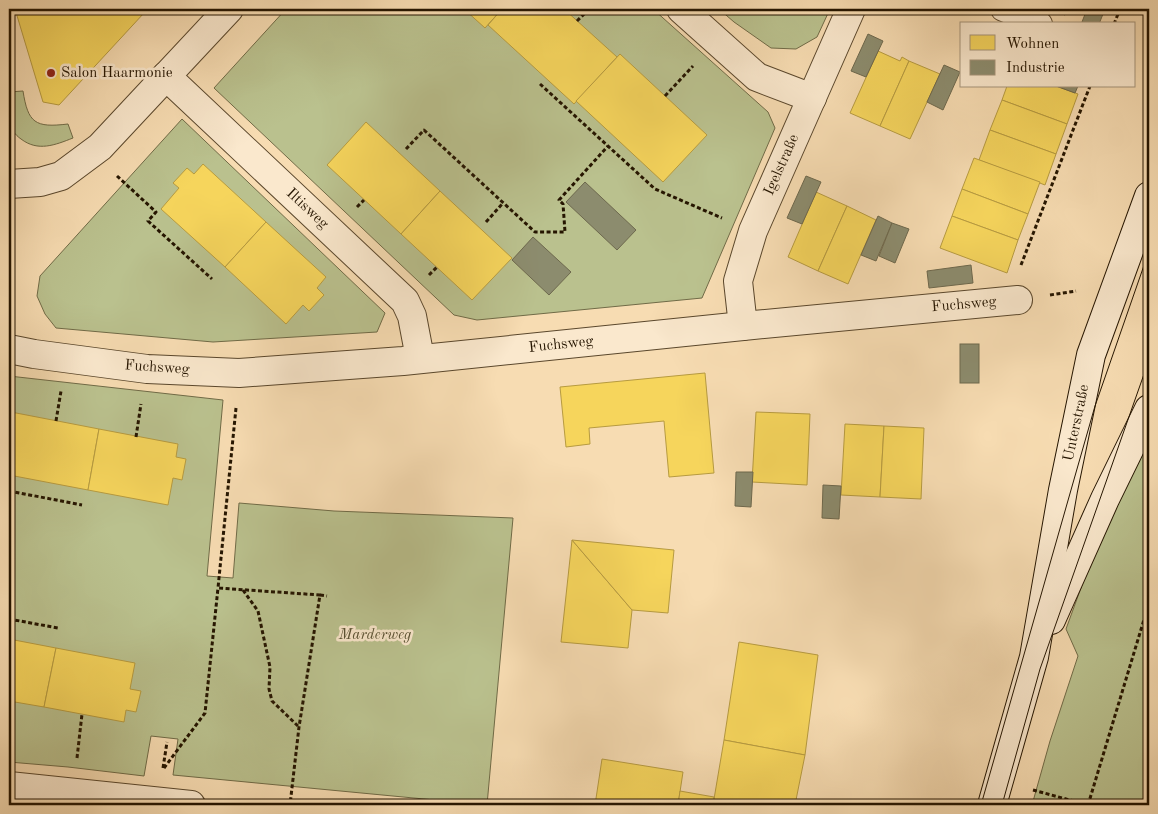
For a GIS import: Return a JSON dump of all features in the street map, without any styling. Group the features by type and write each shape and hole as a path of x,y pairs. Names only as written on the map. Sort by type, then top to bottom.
{"street":[{"path":"9,184 40,182 60,176 100,147 228,9"},
{"path":"681,9 757,77 812,98"},
{"name":"Igelstraße","path":"744,326 738,281 753,231 851,9"},
{"name":"Iltisweg","path":"166,76 404,301 412,316 420,358"},
{"name":"Unterstraße","path":"996,793 1034,658 1063,490 1091,355 1149,196"},
{"name":"Fuchsweg","path":"9,348 34,354 148,369 239,373 376,363 1018,300"},
{"name":"Unterstraße","path":"1034,658 1105,499 1149,408"},
{"path":"9,786 191,805"}],"lane":[{"path":"1002,9 1035,22"}],"path":[{"path":"577,21 588,9"},
{"path":"1115,22 1120,9"},
{"path":"665,96 716,42"},
{"path":"540,84 655,189 753,231"},
{"path":"1018,300 1018,273 1089,88"},
{"path":"406,149 424,130 535,232 565,232 563,204 559,200 608,146"},
{"path":"115,174 156,212 148,221 212,279"},
{"path":"486,222 503,203"},
{"name":"Fuchsweg","path":"1018,300 1089,289 1111,297"},
{"path":"163,769 205,712 239,373"},
{"path":"9,491 82,506"},
{"path":"218,588 327,596"},
{"path":"242,590 258,611 270,667 269,689 272,701 299,727"},
{"path":"290,805 299,727 320,595"},
{"path":"996,793 1088,805 1149,603"},
{"path":"9,619 58,628"},
{"path":"77,761 82,714"},
{"path":"159,802 167,742"}],"green space":[{"path":"286,9 653,9 768,112 775,128 702,298 477,320 454,315 214,88"},
{"path":"719,9 830,9 817,37 796,49 771,48"},
{"path":"23,91 28,110 35,121 48,125 68,124 73,138 47,146 34,145 21,139 12,128 9,120 9,92"},
{"path":"182,119 385,313 377,332 213,342 56,328 45,314 37,296 40,276"},
{"name":"Marderweg","path":"9,376 223,400 207,576 233,578 239,503 334,511 513,518 487,805 173,775 178,739 151,736 144,776 9,762"},
{"path":"1149,433 1149,805 1032,805 1050,741 1078,656 1066,629 1097,544"},
{"path":"9,798 57,803 56,805 9,805"}],"building: Wohnen":[{"path":"15,9 139,9 144,13 59,105 43,102"},
{"path":"464,9 502,9 485,28"},
{"path":"502,9 564,9 617,57 574,104 488,25"},
{"path":"878,51 900,61 902,57 909,61 880,126 850,113"},
{"path":"620,54 707,135 663,182 576,101"},
{"path":"909,61 940,74 910,139 880,126"},
{"path":"1006,88 1062,88 1078,94 1067,124 1002,100"},
{"path":"1002,100 1067,124 1056,154 990,130"},
{"path":"366,122 440,191 401,234 327,165"},
{"path":"990,130 1056,154 1045,185 979,160"},
{"path":"974,158 1040,182 1028,214 962,189"},
{"path":"203,164 266,222 225,267 161,209 179,188 173,183 187,168 194,174"},
{"path":"962,189 1028,214 1018,240 952,216"},
{"path":"440,191 512,258 472,300 401,234"},
{"path":"816,192 847,206 818,271 788,257"},
{"path":"847,206 876,220 848,284 818,271"},
{"path":"952,216 1018,240 1007,273 940,248"},
{"path":"266,222 326,277 317,288 324,295 309,311 303,305 286,324 225,267"},
{"path":"705,373 714,473 669,477 664,421 589,428 590,444 566,447 560,387"},
{"path":"11,412 99,429 88,490 9,475 9,425"},
{"path":"756,412 810,414 807,485 752,482"},
{"path":"845,424 884,426 880,497 841,495"},
{"path":"884,426 924,428 921,499 880,497"},
{"path":"99,429 178,444 176,457 186,459 182,480 173,478 168,505 88,490"},
{"path":"572,540 632,610 628,648 561,642"},
{"path":"572,540 674,550 668,613 632,610"},
{"path":"9,639 56,648 44,707 9,701"},
{"path":"739,642 818,655 805,755 724,740"},
{"path":"56,648 135,663 130,689 141,691 136,712 126,710 124,722 44,707"},
{"path":"724,740 805,755 795,805 713,805"},
{"path":"602,759 683,772 678,805 595,805"},
{"path":"680,791 714,797 713,805 678,805"}],"building: Industrie":[{"path":"1050,9 1067,9 1065,15"},
{"path":"1087,9 1105,9 1100,22 1082,22"},
{"path":"868,34 883,41 866,77 851,71"},
{"path":"944,65 960,72 943,110 927,102"},
{"path":"1061,88 1077,88 1075,93"},
{"path":"806,176 821,182 802,224 787,218"},
{"path":"585,182 636,230 617,250 566,202"},
{"path":"878,216 892,223 876,261 861,255"},
{"path":"892,223 909,229 895,263 879,256"},
{"path":"533,237 571,272 549,295 512,260"},
{"path":"971,265 973,283 929,288 927,271"},
{"path":"960,344 979,344 979,383 960,383"},
{"path":"736,472 753,472 751,507 735,506"},
{"path":"823,485 841,486 839,519 822,518"}],"tram line":[{"path":"981,805 1095,406 1149,251"},
{"path":"1002,805 1040,669 1149,360"}],"place":[{"name":"Salon Haarmonie","path":"51,73"}]}
